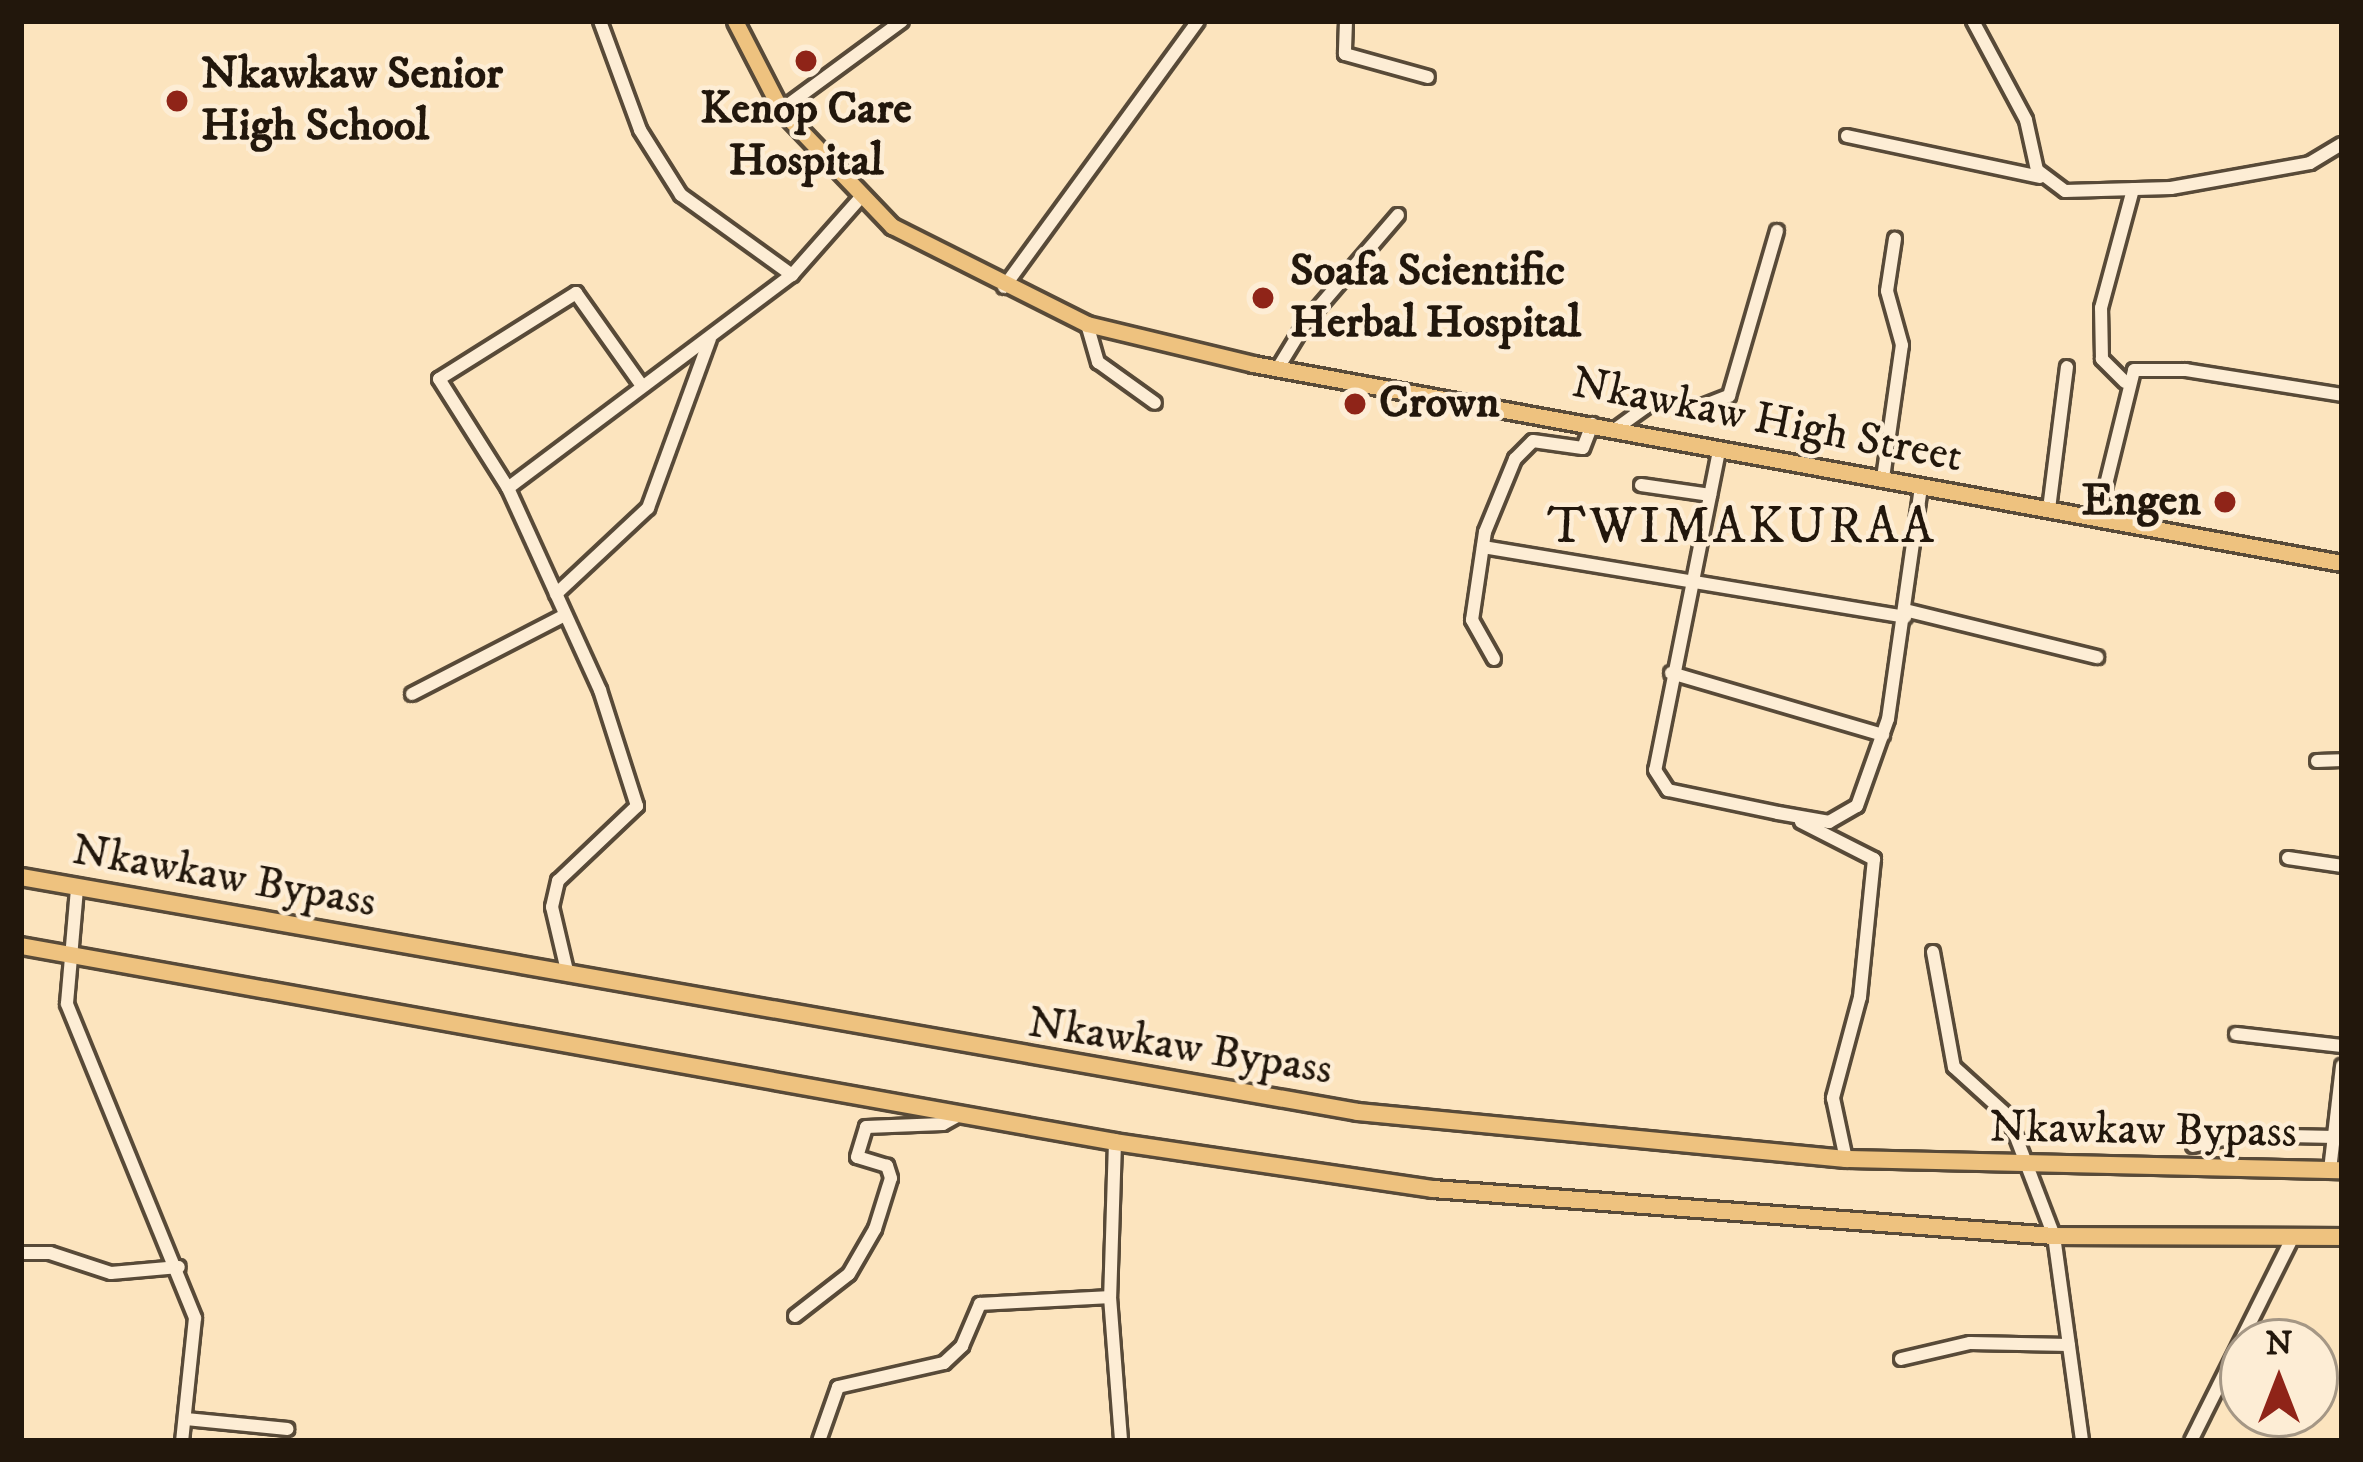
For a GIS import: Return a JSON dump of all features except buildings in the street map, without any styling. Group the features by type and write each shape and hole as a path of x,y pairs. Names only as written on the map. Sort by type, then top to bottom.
{"highway":[{"name":"Nkawkaw Bypass","path":"21,877 1358,1112 1846,1159 2336,1170"},
{"path":"21,946 1115,1142 1432,1189 2054,1236 2342,1237"}],"main road":[{"name":"Nkawkaw High Street","path":"735,21 781,110 861,197 924,247 1087,324 1278,368 2342,563"}],"street":[{"path":"601,21 640,130 674,184 792,275"},
{"path":"781,110 902,21"},
{"path":"1003,288 1198,21"},
{"path":"1346,21 1345,54 1428,77"},
{"path":"1973,21 2026,120 2042,177"},
{"path":"1847,136 2042,177 2065,191 2133,189 2301,165 2342,144"},
{"path":"2125,382 2102,359 2102,308 2133,189"},
{"path":"508,488 640,383 711,338 792,275 861,197"},
{"path":"1278,368 1306,322 1398,215"},
{"path":"1617,428 1649,405 1705,405 1730,396 1778,232"},
{"path":"1883,478 1902,345 1887,292 1895,239"},
{"path":"568,975 552,907 558,881 637,806 600,690 508,488 439,379 576,293 640,383"},
{"path":"1087,324 1098,362 1155,404"},
{"path":"556,594 648,508 711,338"},
{"path":"2049,509 2067,367"},
{"path":"2098,517 2116,458 2125,382 2134,370 2166,369 2342,395"},
{"path":"1495,659 1472,620 1483,547 1527,443 1574,451 1592,424"},
{"path":"1719,451 1671,673 1658,784 1778,813 1846,819 1883,735 1921,486"},
{"path":"1641,485 1709,495"},
{"path":"1483,547 1542,562 1692,578 1905,614 2097,657"},
{"path":"412,694 563,616"},
{"path":"1671,673 1883,735"},
{"path":"2317,761 2342,760"},
{"path":"1778,813 1874,860 1860,997 1833,1098 1846,1159"},
{"path":"2288,858 2342,866"},
{"path":"77,889 67,1004 179,1267 194,1318 182,1441"},
{"path":"1933,952 1954,1067 2008,1116 2054,1236 2082,1441"},
{"path":"2236,1034 2342,1046"},
{"path":"2336,1170 2342,1066"},
{"path":"795,1316 849,1274 875,1229 890,1178 887,1166 856,1157 866,1127 944,1124 961,1114"},
{"path":"2193,1146 2241,1135 2338,1130"},
{"path":"1115,1142 1110,1298 1121,1441"},
{"path":"2192,1441 2292,1238"},
{"path":"21,1253 50,1253 111,1273 179,1267"},
{"path":"819,1441 838,1387 944,1363 962,1346 980,1304 1110,1298"},
{"path":"1901,1358 1970,1343 2069,1345"},
{"path":"186,1419 288,1429"}],"place":[{"name":"Kenop Care Hospital","path":"806,61"},
{"name":"Nkawkaw Senior High School","path":"177,101"},
{"name":"Soafa Scientific Herbal Hospital","path":"1263,298"},
{"name":"Crown","path":"1355,404"},
{"name":"Engen","path":"2225,502"}],"district":[{"name":"TWIMAKURAA","path":"1742,527"}]}
